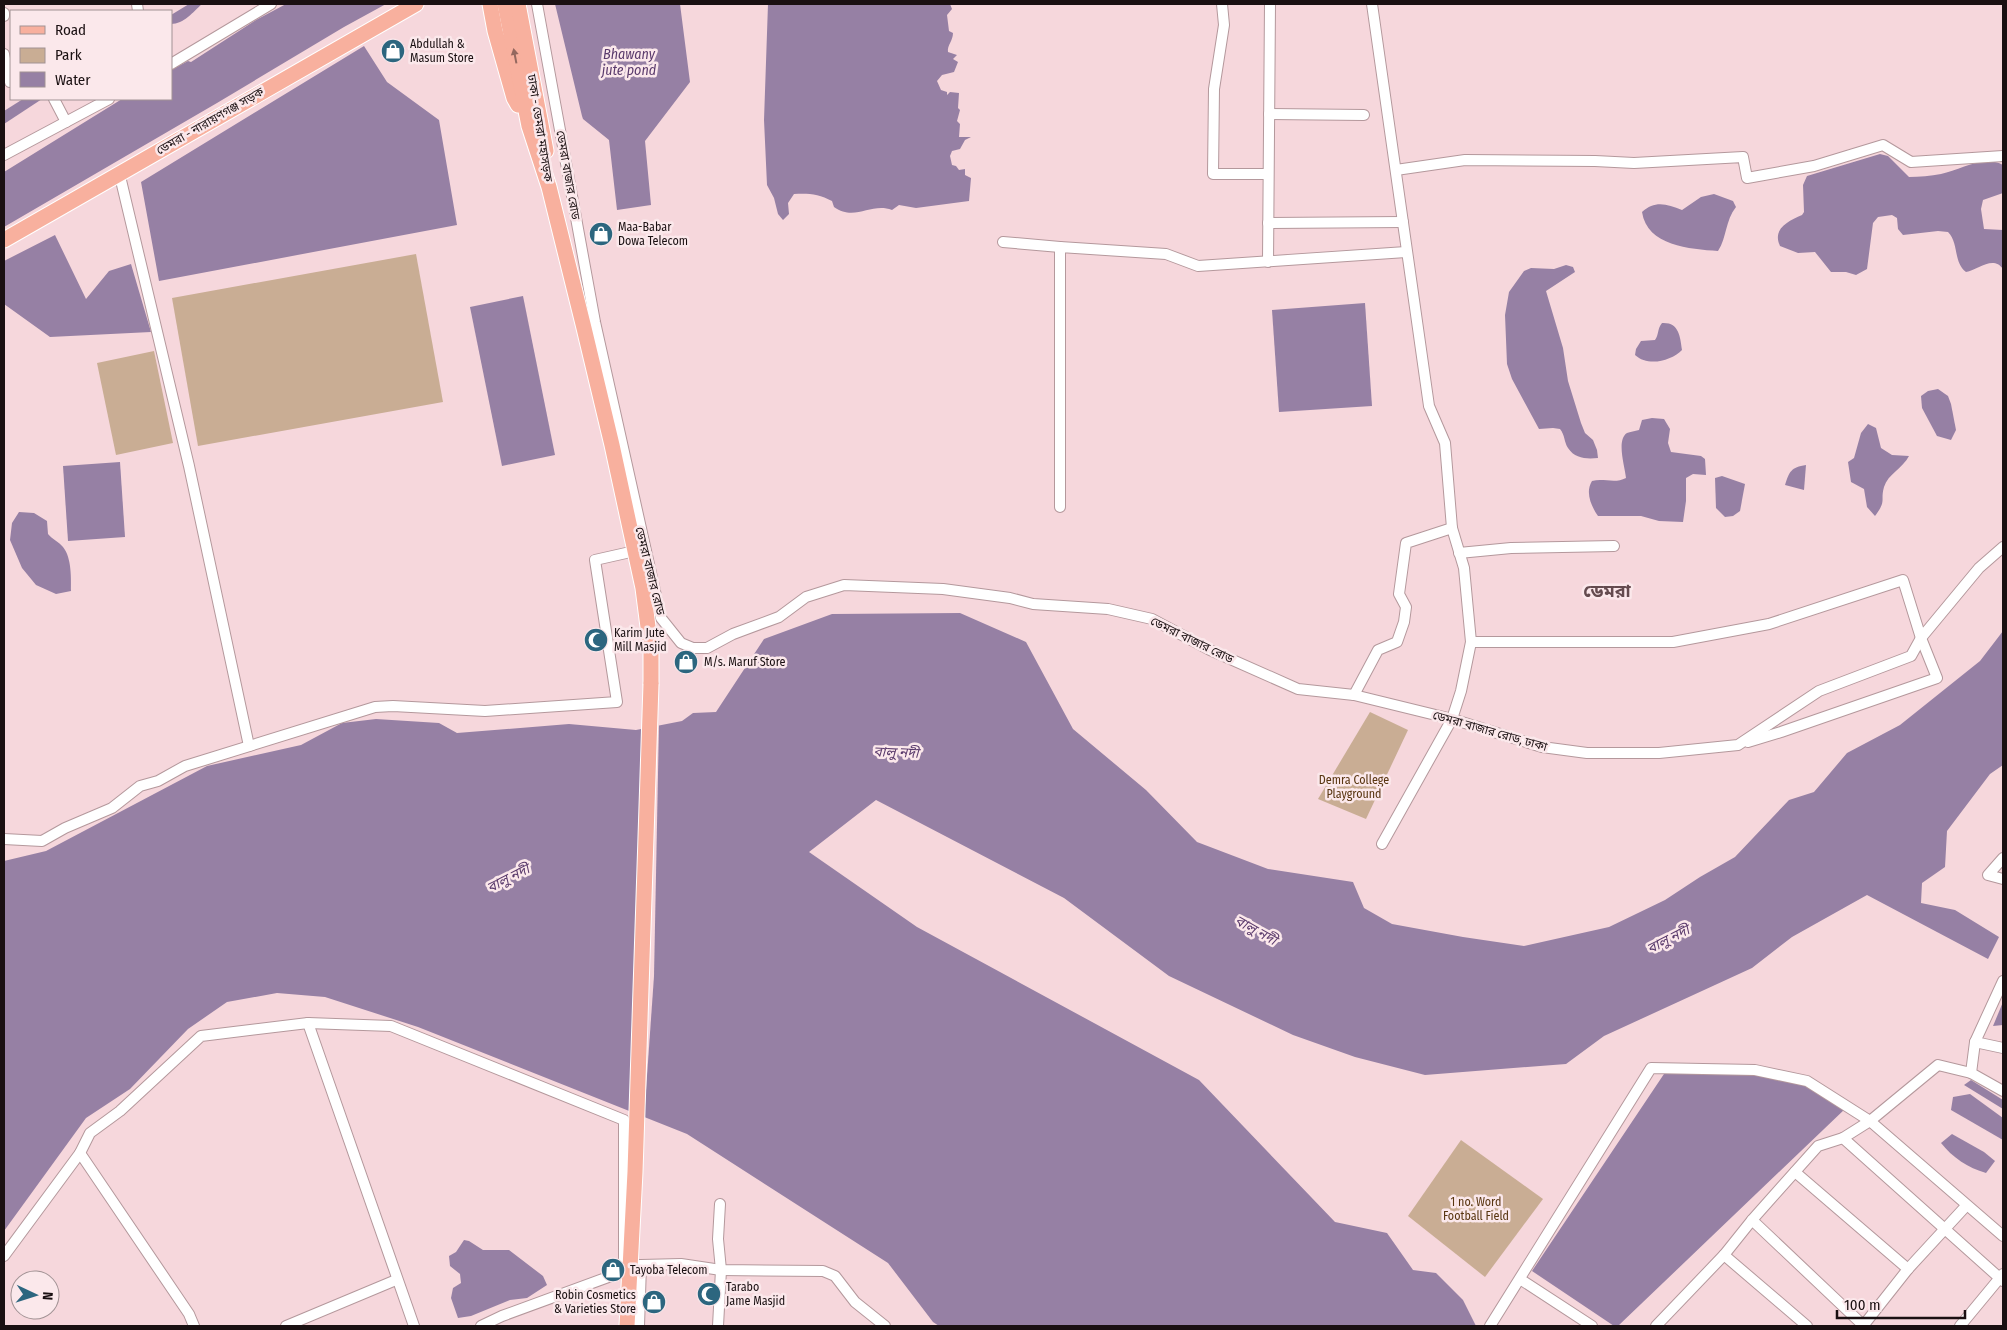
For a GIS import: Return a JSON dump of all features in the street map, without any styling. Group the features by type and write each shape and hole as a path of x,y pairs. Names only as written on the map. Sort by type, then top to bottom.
{"main road":[{"name":"ডেমরা - নারায়ণগঞ্জ সড়ক","path":"4,240 119,172 416,4"},
{"path":"483,4 495,31"},
{"path":"490,4 495,31 514,98 529,126"},
{"name":"ঢাকা - ডেমরা মহাসড়ক","path":"505,4 529,126 550,187"},
{"name":"ঢাকা - ডেমরা মহাসড়ক","path":"518,4 547,158 550,187"},
{"path":"522,4 525,37"},
{"path":"550,187 612,445 643,588 649,627 651,684 635,1172 627,1326"}],"street":[{"path":"172,63 271,4"},
{"name":"ডেমরা বাজার রোড","path":"537,4 595,322 640,534 661,618 680,643 693,648 707,648 733,634 779,617 806,597 844,585 943,589 1010,598 1033,604 1108,609 1152,619 1210,650 1298,688 1354,695"},
{"path":"1222,4 1224,25 1214,89 1213,174 1268,174"},
{"path":"1268,262 1270,4"},
{"path":"1372,4 1429,406 1445,443 1452,528 1464,568 1471,642 1452,719 1382,844"},
{"path":"4,54 10,82"},
{"path":"55,100 66,122"},
{"path":"4,156 107,100"},
{"path":"1269,114 1364,115"},
{"path":"1396,170 1465,160 1634,163 1742,157 1747,178 1814,166 1883,145 1912,162 2003,156"},
{"path":"119,172 188,466 249,746"},
{"path":"1268,223 1402,222"},
{"path":"1003,242 1166,254 1198,266 1406,252"},
{"path":"1060,247 1060,507"},
{"path":"1354,695 1378,650 1397,642 1404,622 1406,607 1399,594 1406,543 1452,528"},
{"path":"1459,553 1512,548 1614,546"},
{"name":"ডেমরা বাজার রোড, ঢাকা","path":"1354,695 1452,719 1542,747 1587,753 1659,753 1738,745 1819,691 1911,656 1921,638 1979,568 2003,547"},
{"path":"4,839 42,841 65,828 112,808 140,786 158,781 185,766 375,707 393,706 485,711 617,702 595,560 626,553"},
{"path":"1471,642 1673,642 1769,624 1902,580 1921,638 1937,678 1738,745"},
{"path":"2003,858 1988,875 2003,879"},
{"path":"1971,1073 1975,1042 2003,981"},
{"path":"308,1023 396,1280 414,1326"},
{"path":"4,1256 80,1153 90,1134 120,1111 201,1036 308,1023 391,1026 624,1120 624,1272"},
{"path":"1975,1042 2003,1048"},
{"path":"1656,1326 1724,1255 1752,1220 1818,1146 1843,1138 1870,1121 1938,1065 1971,1073 2003,1091"},
{"path":"1490,1326 1651,1068 1755,1070 1807,1081 1870,1121 1966,1206 2003,1236"},
{"path":"1843,1138 1944,1230 2002,1278 1960,1326"},
{"path":"80,1153 189,1314 194,1326"},
{"path":"1795,1172 1908,1269"},
{"path":"718,1326 721,1270 718,1239 720,1204"},
{"path":"1752,1220 1863,1326 1908,1269 1966,1206"},
{"path":"1724,1255 1807,1326"},
{"path":"481,1326 502,1316 641,1265 681,1264 721,1270 823,1271 835,1276 856,1302 885,1326"},
{"path":"639,1326 641,1265"},
{"path":"1520,1279 1592,1326"},
{"path":"286,1326 396,1280"}],"green space":[{"path":"416,254 443,402 198,446 172,298"},
{"path":"154,351 173,443 116,455 97,363"},
{"name":"Demra College Playground","path":"1370,712 1408,730 1366,819 1318,799"},
{"name":"1 no. Word Football Field","path":"1461,1140 1543,1199 1485,1277 1408,1216"}],"water":[{"path":"189,4 202,4 180,22 172,24 172,14"},
{"path":"286,4 386,4 4,227 4,172 120,100 172,100 172,69 188,61 191,62 256,20"},
{"name":"Bhawany jute pond","path":"555,4 680,4 690,82 645,141 651,205 617,210 609,140 583,119"},
{"path":"768,4 950,4 952,9 947,15 949,31 953,33 948,52 957,55 953,59 958,62 954,72 942,75 937,81 941,90 947,92 947,95 950,92 959,93 958,108 960,110 957,121 960,124 959,137 971,137 965,140 960,149 952,151 950,156 952,165 956,166 959,170 965,169 965,175 971,178 969,201 916,208 899,205 892,210 877,208 849,213 834,207 832,201 818,195 794,194 788,203 789,214 783,220 778,214 774,198 767,185 764,120"},
{"path":"364,46 387,82 439,120 457,225 159,281 141,182"},
{"path":"21,100 40,100 4,124 4,111"},
{"path":"1880,154 1888,156 1909,177 1941,174 1980,162 1996,162 2003,165 2003,193 1983,200 1981,209 1984,229 2003,230 2003,269 1995,263 1990,263 1966,272 1959,263 1954,241 1948,232 1938,231 1903,235 1898,229 1897,218 1892,215 1878,217 1873,223 1867,269 1856,275 1846,272 1831,272 1815,252 1798,253 1780,246 1778,235 1780,230 1804,212 1803,185 1807,176"},
{"path":"1714,194 1733,201 1736,207 1732,212 1718,251 1683,247 1661,239 1652,232 1642,212 1647,208 1661,204 1682,210 1701,197"},
{"path":"55,235 86,299 109,271 131,264 151,332 50,337 4,304 4,261"},
{"path":"1566,265 1573,267 1575,272 1546,291 1563,348 1568,381 1581,423 1585,433 1593,440 1598,458 1586,458 1571,452 1560,429 1539,429 1512,379 1507,364 1505,315 1509,292 1524,271 1531,268 1554,269"},
{"path":"523,296 555,455 502,466 470,307"},
{"path":"1365,303 1372,406 1279,412 1272,310"},
{"path":"1662,323 1672,325 1678,331 1682,350 1666,360 1653,362 1640,359 1635,355 1636,349 1641,341 1655,340"},
{"path":"1938,389 1948,396 1951,404 1956,430 1951,440 1937,436 1922,408 1921,396 1928,391"},
{"path":"1652,418 1664,419 1670,429 1668,443 1671,452 1701,456 1705,459 1706,475 1693,474 1686,478 1686,501 1683,522 1659,521 1641,516 1598,516 1593,508 1589,494 1592,481 1618,481 1626,478 1622,447 1624,436 1627,433 1639,430 1642,420"},
{"path":"1868,424 1876,428 1881,448 1892,455 1909,456 1886,482 1882,503 1875,516 1867,507 1864,489 1851,482 1848,462 1854,458 1861,433"},
{"path":"120,462 125,537 68,541 63,466"},
{"path":"1806,465 1804,490 1785,485 1791,471"},
{"path":"1722,476 1745,484 1740,511 1733,516 1725,517 1716,508 1715,478"},
{"path":"19,512 34,513 47,521 48,534 63,547 68,557 71,591 56,594 36,585 22,568 10,540 12,523"},
{"name":"বালু নদী","path":"960,613 1026,642 1073,729 1146,790 1197,842 1268,869 1353,882 1364,908 1392,924 1524,946 1609,927 1665,900 1735,857 1789,800 1814,792 1847,753 1900,725 1980,661 2003,631 2003,765 1990,774 1947,831 1945,867 1922,883 1921,903 1955,910 1999,937 1988,959 1867,895 1792,937 1752,968 1604,1036 1566,1064 1425,1075 1355,1057 1293,1035 1169,976 1064,898 876,800 809,852 917,927 1199,1080 1335,1222 1387,1233 1413,1270 1436,1273 1463,1300 1476,1326 939,1326 933,1322 888,1263 687,1134 418,1027 325,997 277,993 227,1002 188,1029 130,1089 86,1118 4,1231 4,861 46,851 207,766 301,745 342,723 376,719 439,723 457,733 569,724 636,730 682,721 693,713 716,712 764,639 832,614"},
{"path":"2003,1002 2003,1025 1993,1026"},
{"path":"1666,1071 1726,1071 1764,1074 1802,1083 1821,1091 1846,1108 1618,1326 1614,1326 1532,1271"},
{"path":"1971,1080 2003,1100 2003,1109 1964,1085"},
{"path":"1970,1094 2003,1118 2003,1140 1951,1110 1953,1097"},
{"path":"1952,1134 1984,1152 1995,1161 1986,1173 1967,1165 1945,1148 1941,1143"},
{"path":"464,1240 483,1250 509,1250 543,1276 547,1285 527,1298 510,1300 471,1316 458,1318 451,1298 453,1288 461,1283 460,1274 450,1266 449,1256 456,1252"}],"pier":[{"path":"659,723 654,976 644,1119 646,726"}],"place":[{"name":"Abdullah & Masum Store","path":"393,51"},
{"name":"Maa-Babar Dowa Telecom","path":"601,234"},
{"name":"Karim Jute Mill Masjid","path":"596,640"},
{"name":"M/s. Maruf Store","path":"686,662"},
{"name":"Tayoba Telecom","path":"613,1270"},
{"name":"Tarabo Jame Masjid","path":"709,1294"},
{"name":"Robin Cosmetics & Varieties Store","path":"654,1302"}],"district":[{"name":"ডেমরা","path":"1607,591"}]}
